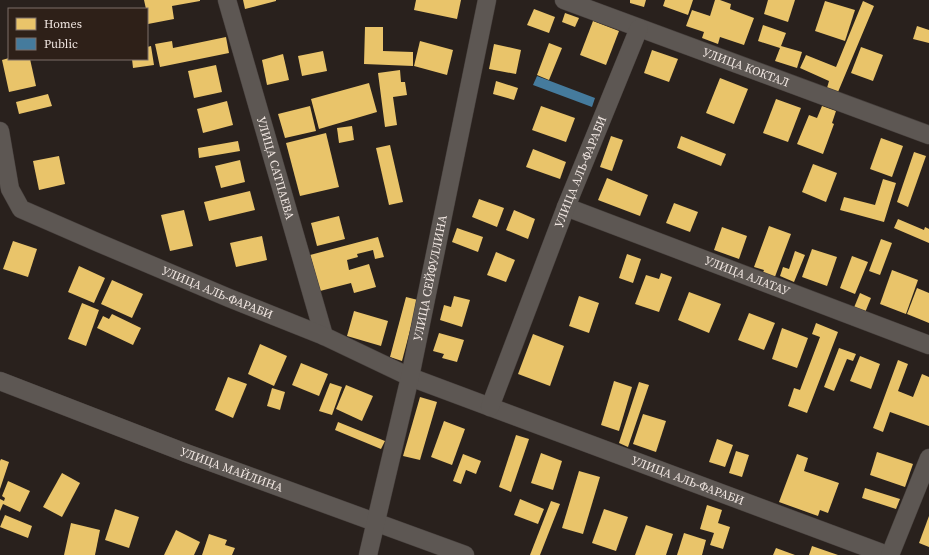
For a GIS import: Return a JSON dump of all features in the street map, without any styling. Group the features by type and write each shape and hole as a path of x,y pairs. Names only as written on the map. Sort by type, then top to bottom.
{"street":[{"name":"УЛИЦА САТПАЕВА","path":"227,0 324,336"},
{"name":"УЛИЦА СЕЙФУЛЛИНА","path":"368,555 410,377 487,0"},
{"name":"УЛИЦА КОКТАЛ","path":"564,0 929,135"},
{"name":"УЛИЦА АЛЬ-ФАРАБИ","path":"490,406 566,207 639,28"},
{"name":"УЛИЦА АЛЬ-ФАРАБИ","path":"0,131 10,189 21,209 229,298 324,336 410,377 887,555"},
{"name":"УЛИЦА АЛАТАУ","path":"566,207 929,345"},
{"name":"УЛИЦА МАЙЛИНА","path":"0,381 186,453 465,555"},
{"path":"890,555 929,458"}],"building: Homes":[{"path":"144,0 200,0 172,6 174,19 148,24 148,8 146,8"},
{"path":"243,0 276,0 276,1 245,9"},
{"path":"416,0 461,0 457,19 414,10"},
{"path":"630,0 646,0 644,7 630,3"},
{"path":"665,0 693,0 688,15 663,6"},
{"path":"715,0 720,0 731,4 730,9 754,18 744,45 720,37 718,44 702,38 704,32 686,26 692,10 710,16"},
{"path":"768,0 795,0 788,22 764,14"},
{"path":"825,1 855,10 845,41 815,31"},
{"path":"863,1 874,6 838,92 827,88 829,81 800,68 806,55 836,67"},
{"path":"534,9 555,17 549,33 527,25"},
{"path":"565,13 579,18 575,27 562,22"},
{"path":"593,21 619,31 606,65 580,55"},
{"path":"763,25 786,33 781,46 802,52 797,68 775,61 780,48 758,41"},
{"path":"917,26 929,30 929,43 913,39"},
{"path":"365,27 383,27 383,51 413,52 413,66 364,64"},
{"path":"226,37 229,53 160,67 155,44 172,41 173,48"},
{"path":"420,41 453,50 447,75 414,66"},
{"path":"549,43 562,48 549,80 537,75"},
{"path":"494,44 521,50 516,74 489,69"},
{"path":"151,46 154,65 133,68 132,60 148,60 148,47"},
{"path":"861,47 883,55 873,81 851,73"},
{"path":"652,50 678,59 669,82 644,73"},
{"path":"323,51 327,71 302,76 298,56"},
{"path":"283,54 289,80 267,85 262,60"},
{"path":"8,58 8,60 30,60 36,86 9,92 2,60"},
{"path":"216,65 222,92 194,98 188,71"},
{"path":"400,70 401,82 405,82 407,95 393,97 397,125 385,127 378,73"},
{"path":"720,78 748,89 734,124 706,113"},
{"path":"496,81 518,88 514,100 493,94"},
{"path":"369,83 377,112 319,129 311,99"},
{"path":"48,94 52,106 19,114 16,102"},
{"path":"776,99 801,108 788,142 763,133"},
{"path":"227,101 233,125 203,133 197,109"},
{"path":"310,106 316,131 285,138 278,114"},
{"path":"541,106 575,118 566,142 532,130"},
{"path":"822,106 836,111 832,123 834,124 823,154 797,144 809,115 817,118"},
{"path":"352,126 354,140 339,143 337,128"},
{"path":"326,133 339,187 300,196 286,143"},
{"path":"611,136 623,140 612,171 600,167"},
{"path":"681,136 726,154 721,166 677,148"},
{"path":"881,138 903,146 892,177 870,169"},
{"path":"238,141 240,151 199,158 198,148"},
{"path":"390,145 403,202 389,205 376,148"},
{"path":"533,149 566,162 560,179 526,167"},
{"path":"914,152 926,156 908,207 897,202"},
{"path":"59,156 65,184 39,190 33,161"},
{"path":"240,160 245,182 221,188 215,166"},
{"path":"813,164 837,173 826,202 802,192"},
{"path":"607,178 648,195 640,216 598,200"},
{"path":"883,179 896,183 884,222 840,210 844,197 875,205"},
{"path":"250,191 255,210 209,221 204,202"},
{"path":"479,199 504,208 497,227 472,217"},
{"path":"674,203 698,212 690,232 666,223"},
{"path":"184,210 193,246 170,251 161,215"},
{"path":"514,210 535,219 528,239 506,230"},
{"path":"339,216 345,239 317,246 311,223"},
{"path":"898,219 924,230 925,227 929,229 929,243 894,228"},
{"path":"769,226 791,234 773,282 761,277 764,270 754,267"},
{"path":"722,227 747,236 739,259 714,250"},
{"path":"457,228 483,237 478,252 452,242"},
{"path":"262,236 267,260 236,267 230,243"},
{"path":"378,237 384,257 375,259 373,250 357,254 358,257 347,260 349,270 369,264 376,287 354,293 351,283 320,291 310,255"},
{"path":"881,239 892,243 880,275 869,271"},
{"path":"13,241 37,249 28,277 3,269"},
{"path":"812,249 837,257 827,286 802,277"},
{"path":"795,251 805,255 794,282 780,276 783,267 789,269"},
{"path":"496,252 515,260 506,282 487,275"},
{"path":"627,254 641,259 633,283 619,278"},
{"path":"852,256 868,262 855,294 840,288"},
{"path":"79,266 105,278 94,303 68,292"},
{"path":"892,270 918,280 906,314 880,304"},
{"path":"661,273 672,277 659,312 635,304 646,275 659,279"},
{"path":"112,280 143,294 132,318 101,304"},
{"path":"917,288 929,293 929,323 907,314"},
{"path":"689,292 721,304 709,333 678,320"},
{"path":"860,293 871,298 864,315 853,310"},
{"path":"454,296 470,300 462,327 440,320 444,305 451,307"},
{"path":"579,296 599,303 589,333 569,326"},
{"path":"406,297 418,300 402,361 390,357"},
{"path":"82,303 99,310 86,346 68,339"},
{"path":"354,311 388,321 381,346 347,336"},
{"path":"749,313 775,323 764,350 738,340"},
{"path":"112,314 141,328 133,345 97,328 103,316 109,319"},
{"path":"816,323 838,332 807,413 788,406 794,388 800,390 820,337 812,334"},
{"path":"782,328 808,338 797,368 772,359"},
{"path":"439,333 464,340 457,362 442,358 444,354 433,351"},
{"path":"533,334 564,346 550,386 518,374"},
{"path":"260,344 287,356 274,386 248,374"},
{"path":"839,348 856,354 853,361 847,359 834,391 824,387"},
{"path":"860,356 880,364 871,389 850,381"},
{"path":"898,360 908,364 898,391 913,397 922,374 929,377 929,426 890,412 883,432 873,428"},
{"path":"301,363 328,374 319,396 292,385"},
{"path":"228,377 247,384 233,418 215,410"},
{"path":"614,381 632,387 619,431 601,425"},
{"path":"639,382 649,385 628,447 619,443"},
{"path":"330,383 342,387 332,415 319,411"},
{"path":"346,385 373,396 362,421 336,409"},
{"path":"272,388 285,392 280,410 267,406"},
{"path":"420,397 437,402 420,460 403,456"},
{"path":"643,414 666,421 656,452 633,444"},
{"path":"444,421 465,429 452,465 431,457"},
{"path":"338,422 385,441 381,449 335,430"},
{"path":"516,435 529,439 511,492 499,487"},
{"path":"717,439 733,445 725,467 709,462"},
{"path":"736,451 749,455 742,477 729,473"},
{"path":"877,452 913,464 905,487 870,475"},
{"path":"541,453 562,461 553,490 531,483"},
{"path":"463,454 481,461 476,474 466,470 461,484 453,481"},
{"path":"797,454 808,458 804,471 839,483 828,513 820,510 818,516 779,502"},
{"path":"1,459 9,462 0,489 0,461"},
{"path":"579,471 600,477 583,534 562,528"},
{"path":"62,473 80,483 62,517 43,507"},
{"path":"8,481 30,491 20,512 3,504 0,511 0,499 4,501 5,498 2,496"},
{"path":"865,488 900,499 896,509 862,498"},
{"path":"520,499 544,509 538,524 514,515"},
{"path":"551,501 560,504 540,555 530,555"},
{"path":"707,505 722,510 718,523 730,527 723,549 710,545 714,533 700,529"},
{"path":"115,509 139,517 129,548 105,540"},
{"path":"604,509 628,517 616,551 592,543"},
{"path":"5,515 32,526 28,538 0,527"},
{"path":"929,516 929,547 919,543"},
{"path":"71,523 100,530 95,555 64,555"},
{"path":"646,525 673,534 666,555 635,555"},
{"path":"176,530 200,542 194,555 164,555"},
{"path":"684,533 706,540 702,555 677,555"},
{"path":"209,534 227,540 225,545 235,548 232,555 202,555"},
{"path":"812,546 838,555 809,555"},
{"path":"776,548 795,555 773,555"}],"building: Public":[{"path":"537,76 595,98 592,107 533,85"}]}
